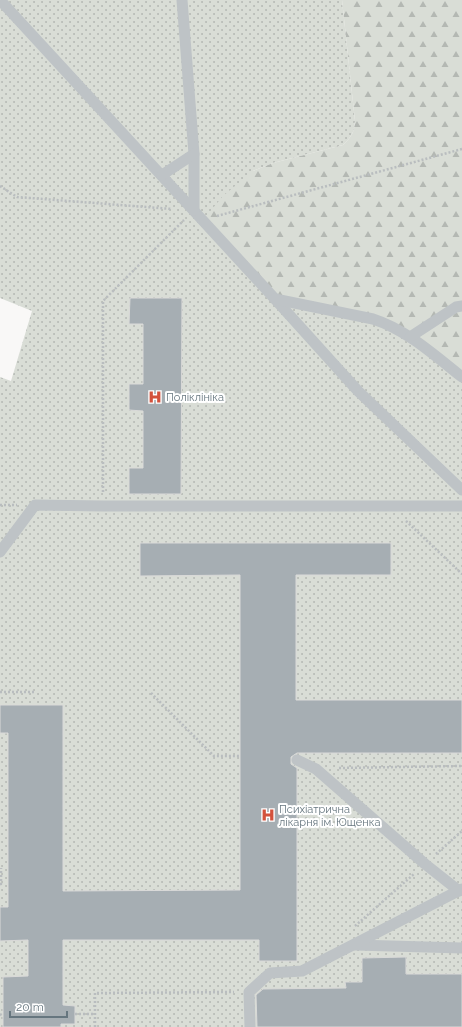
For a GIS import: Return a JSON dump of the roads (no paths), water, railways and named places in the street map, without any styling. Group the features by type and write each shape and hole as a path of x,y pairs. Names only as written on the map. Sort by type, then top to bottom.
{"lane":[{"path":"0,0 276,299 358,392 462,490"},
{"path":"182,0 194,154 194,210"},
{"path":"162,175 194,154"},
{"path":"276,299 373,319 398,329 462,377"},
{"path":"410,337 456,307 462,306"},
{"path":"0,552 36,505 462,506"},
{"path":"250,1027 249,992 270,973 302,972 461,890 424,864 316,768 297,760"},
{"path":"352,945 462,948"}],"place":[{"name":"Поліклініка","path":"155,397"},
{"name":"Психіатрична лікарня ім. Ющенка","path":"268,815"}]}
